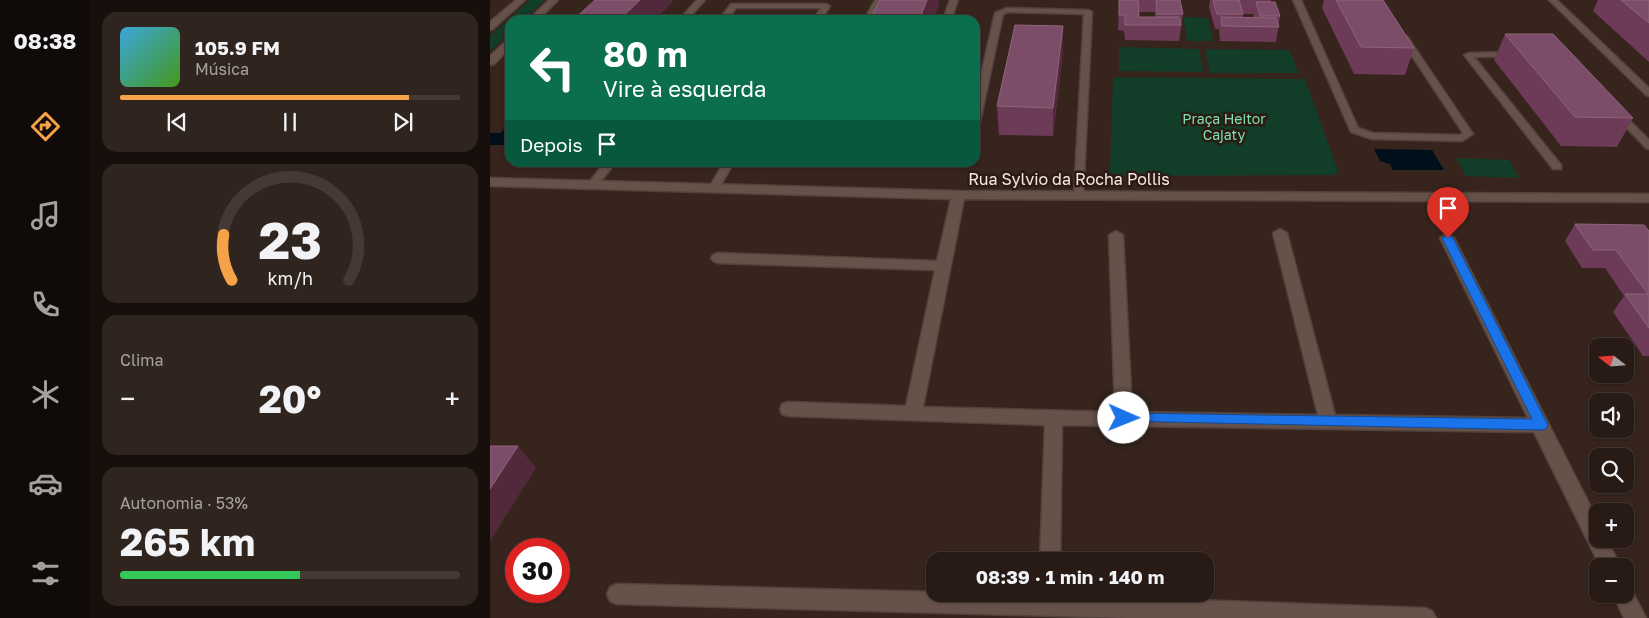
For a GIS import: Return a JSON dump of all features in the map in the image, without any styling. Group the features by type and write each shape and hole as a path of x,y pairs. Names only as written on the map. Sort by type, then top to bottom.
{"street":[{"path":"490,27 520,0"},
{"path":"538,15 554,0"},
{"path":"490,62 505,47"},
{"name":"Rua Sylvio da Rocha Pollis","path":"490,182 958,195 1649,198"},
{"path":"913,412 958,195"},
{"path":"1280,233 1328,420"},
{"path":"1116,235 1124,418"},
{"path":"1448,238 1606,558"},
{"path":"718,258 942,266"},
{"path":"788,409 1054,418 1328,420 1541,425"},
{"path":"1050,552 1054,418"},
{"path":"617,594 926,598"},
{"path":"1108,602 1425,618"},
{"path":"1628,603 1635,618"}],"lane":[{"path":"688,15 701,0"},
{"path":"871,15 879,0"},
{"path":"949,15 954,0"},
{"path":"1297,0 1354,130 1372,136 1462,138 1468,134 1400,32"},
{"path":"1554,0 1649,94"},
{"path":"727,15 734,6 826,6 820,15"},
{"path":"980,99 999,13 1007,10 1088,12 1079,196"},
{"path":"1524,54 1468,55 1557,167"},
{"path":"1609,104 1649,146"},
{"path":"593,184 607,167"},
{"path":"714,188 726,167"}],"green space":[{"path":"530,0 545,0 528,15 513,15"},
{"path":"1183,17 1208,18 1213,41 1187,41"},
{"path":"505,22 505,37 490,51 490,36"},
{"path":"1119,47 1199,49 1204,72 1119,71"},
{"path":"1205,49 1289,50 1299,73 1210,73"},
{"name":"Praça Heitor Cajaty","path":"1117,77 1305,79 1338,171 1335,175 1116,176 1110,172 1113,79"},
{"path":"1456,158 1509,160 1519,178 1466,176"}],"water":[{"path":"505,128 505,144 490,145 490,133 500,133"},
{"path":"1374,149 1432,150 1444,170 1393,170 1390,164 1380,161"}],"building":[{"path":"595,0 640,0 624,15 578,15"},
{"path":"880,0 927,0 921,15 872,15"},
{"path":"1119,0 1138,0 1139,17 1179,17 1181,25 1125,25 1125,15 1119,15"},
{"path":"1156,0 1180,0 1183,14 1157,14"},
{"path":"1213,0 1239,0 1243,14 1217,14"},
{"path":"1336,0 1383,0 1414,48 1361,47"},
{"path":"1621,0 1649,0 1649,23"},
{"path":"1256,2 1275,2 1280,16 1260,16"},
{"path":"1221,17 1276,18 1279,27 1222,26"},
{"path":"1015,25 1063,26 1053,108 997,106"},
{"path":"1505,34 1553,34 1633,118 1575,117"},
{"path":"1575,224 1644,225 1649,231 1649,328 1625,294 1648,294 1616,250 1593,250"},
{"path":"490,446 518,446 490,489"}],"route":[{"path":"1124,418 1541,425 1448,238"}]}
